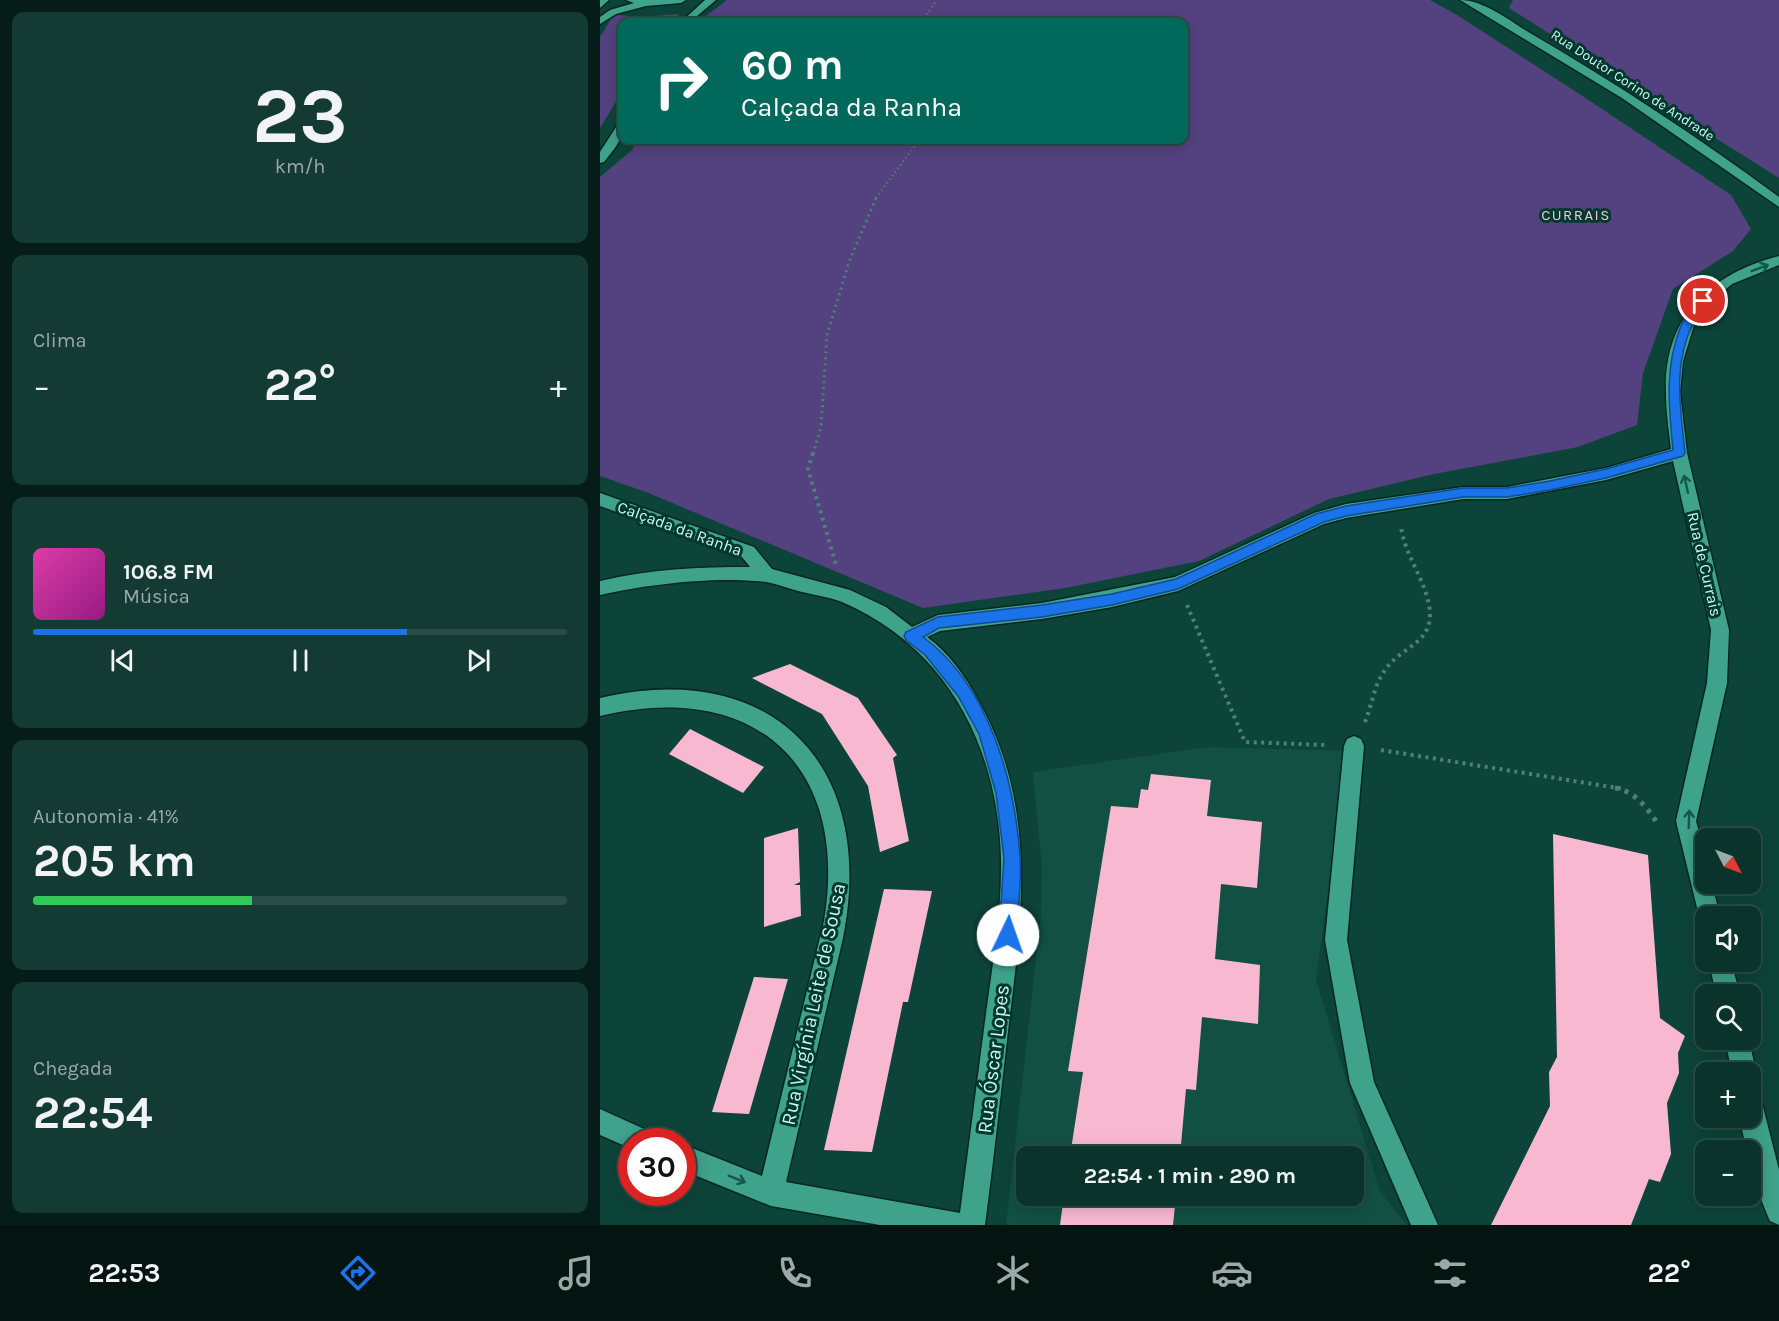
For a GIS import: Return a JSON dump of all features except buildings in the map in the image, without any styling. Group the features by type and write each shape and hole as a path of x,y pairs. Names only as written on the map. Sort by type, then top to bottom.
{"street":[{"path":"600,6 604,0"},
{"path":"631,0 645,3"},
{"path":"690,18 711,0"},
{"name":"Rua Doutor Corino de Andrade","path":"1465,0 1520,30 1626,96 1779,203"},
{"path":"600,21 613,12 645,3 676,1 683,9 684,18"},
{"path":"600,160 618,134"},
{"name":"Rua de Currais","path":"1707,906 1686,821 1717,682 1720,630 1679,453 1673,392 1676,361 1687,324 1703,301 1727,281 1779,261"},
{"path":"600,588 624,582 690,574 766,575 844,595 880,613 910,636 938,623 1042,611 1112,599 1178,584 1320,518 1372,505 1399,503 1463,492 1507,493 1606,474 1679,453"},
{"name":"Calçada da Ranha","path":"600,499 748,552 766,575"},
{"name":"Rua Óscar Lopes","path":"910,636 930,650 963,691 986,732 1004,793 1012,858 1008,935 972,1225"},
{"name":"Rua Virgínia Leite de Sousa","path":"600,707 617,702 663,698 708,701 758,717 795,745 818,775 832,810 842,862 837,912 771,1192"},
{"path":"1354,746 1336,940 1362,1083 1425,1225"},
{"path":"1754,1128 1779,1212"},
{"path":"602,1129 618,1134"},
{"path":"696,1163 771,1192 958,1225"}],"path":[{"path":"924,18 937,0"},
{"path":"844,595 808,469 821,427 827,335 849,262 873,201 917,144"},
{"path":"1354,746 1379,681 1388,666 1426,635 1431,616 1426,593 1401,539 1399,503"},
{"path":"1178,584 1245,742 1354,746 1624,789 1644,804 1660,827 1686,821"}],"shaded area":[{"path":"727,0 1430,0 1584,97 1731,195 1751,229 1733,251 1673,289 1643,373 1637,425 1578,447 1434,474 1329,499 1199,561 1065,588 923,608 646,492 600,476 600,177 632,150 635,144 1188,144 1188,18 705,18"},
{"path":"1513,0 1779,0 1779,178 1509,8"},
{"path":"679,14 678,18 618,18 618,99 600,128 600,37 611,19 618,15 639,17"},
{"path":"1208,747 1347,751 1316,979 1380,1192 1407,1225 1006,1225 1041,915 1042,870 1033,772"}],"district":[{"name":"CURRAIS","path":"1576,215"}],"route":[{"path":"1008,935 1012,858 1004,793 986,732 963,691 930,650 910,636 927,626 938,623 978,616 1042,611 1112,599 1178,584 1320,518 1346,511 1463,492 1507,493 1606,474 1679,453 1673,392 1676,361 1687,324 1703,301"}]}
